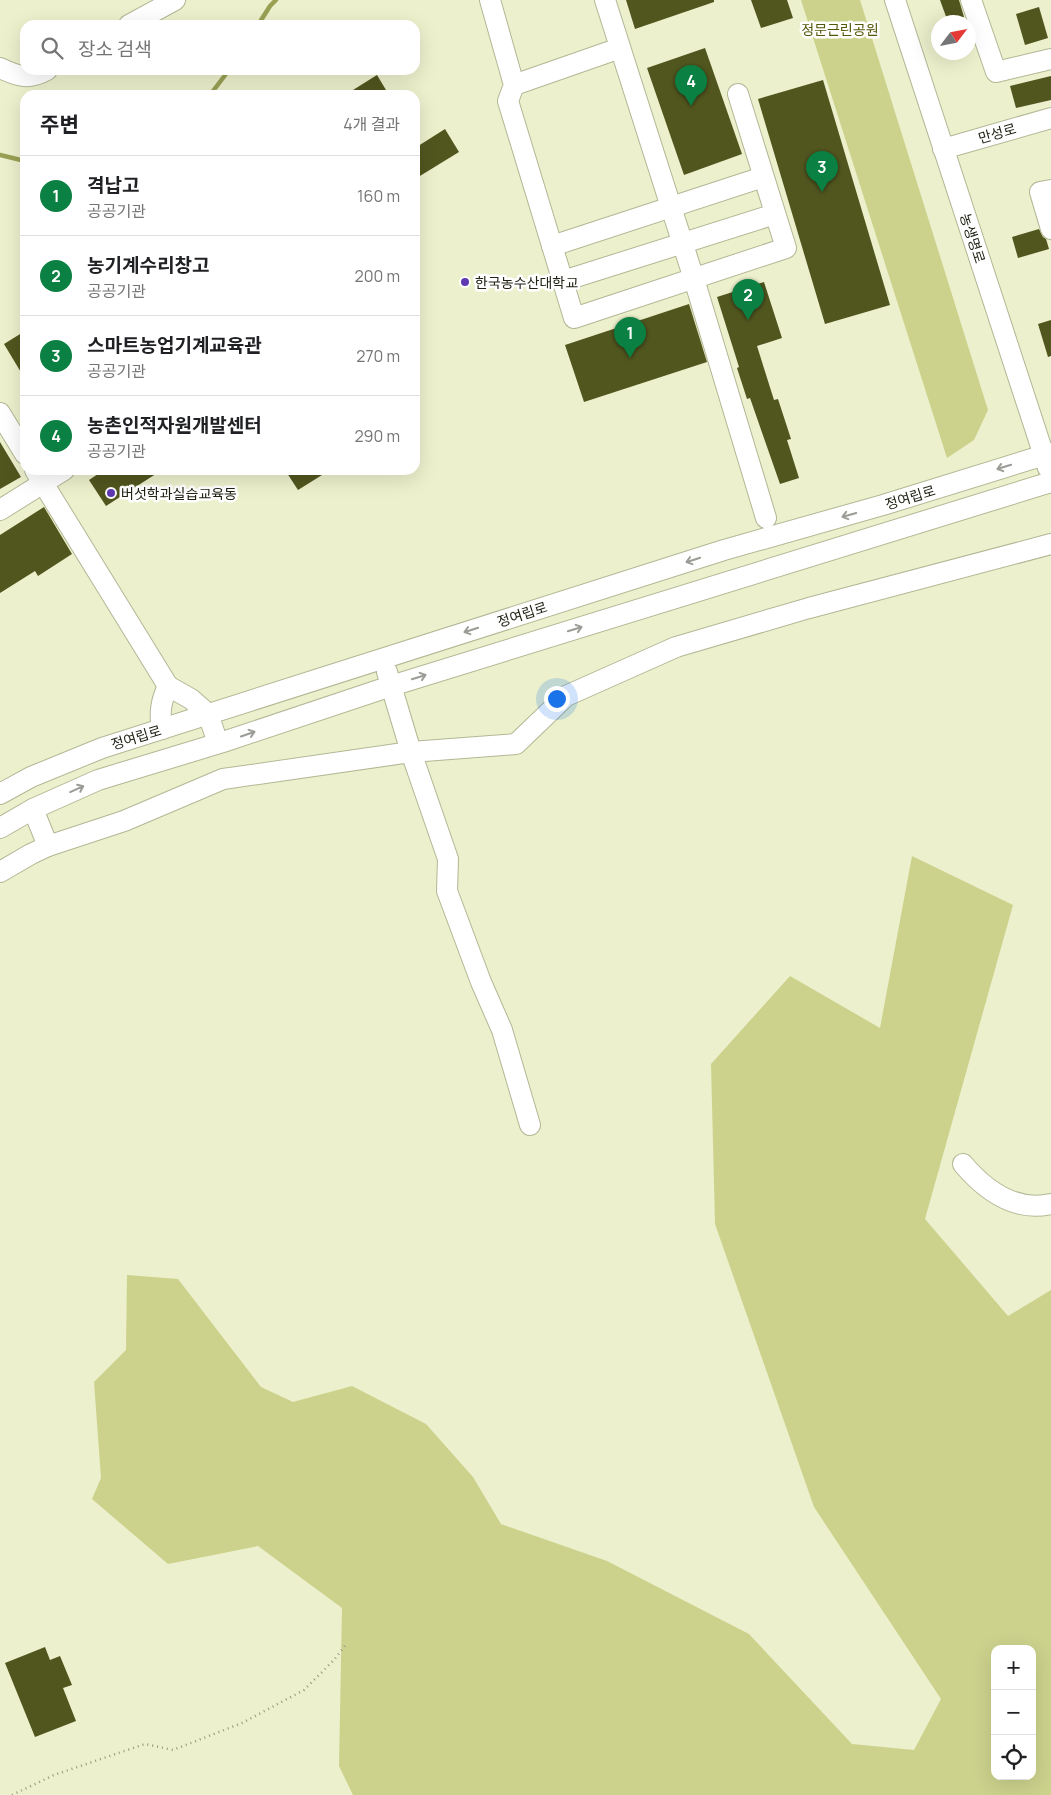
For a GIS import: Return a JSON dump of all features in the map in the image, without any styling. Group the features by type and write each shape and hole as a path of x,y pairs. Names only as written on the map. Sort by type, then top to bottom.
{"street":[{"path":"138,20 175,0"},
{"path":"490,0 514,85 508,101 574,318 786,248 738,94"},
{"path":"604,0 683,243 766,518 781,525 800,520 805,528"},
{"name":"농생명로","path":"895,0 1047,454 1051,477"},
{"path":"971,0 996,72 1051,59"},
{"path":"514,85 620,48"},
{"path":"0,68 12,74 34,77 38,75"},
{"name":"만성로","path":"944,149 1051,118"},
{"path":"552,246 764,177"},
{"path":"1051,190 1040,192 1051,229"},
{"path":"562,281 775,214"},
{"path":"0,413 20,446"},
{"name":"정여립로","path":"0,794 31,777 102,748 738,547 883,505 1047,454"},
{"path":"0,510 39,477 168,686 191,699 208,714 218,743"},
{"name":"정여립로","path":"0,828 33,810 98,780 391,686 1051,482"},
{"path":"738,547 741,534 756,528 766,518"},
{"path":"0,872 48,846 124,821 223,779 411,752 516,744 566,696 676,647 809,608 1051,544"},
{"path":"383,659 411,752 448,859 447,891 481,982 502,1030 530,1125"},
{"path":"162,729 159,714 163,696 168,686"},
{"path":"33,810 48,846"},
{"path":"963,1164 977,1180 1001,1197 1024,1205 1044,1206 1051,1204"}],"path":[{"path":"12,1795 54,1775 145,1744 173,1750 242,1723 304,1690 334,1660 347,1643"}],"green space":[{"name":"정문근린공원","path":"801,0 860,0 988,410 974,440 947,458"},
{"path":"912,856 1013,905 925,1219 1008,1316 1051,1290 1051,1795 353,1795 339,1766 342,1608 258,1546 168,1564 92,1499 101,1478 94,1382 126,1350 127,1275 178,1279 261,1387 293,1402 352,1386 426,1424 473,1477 501,1524 607,1561 749,1634 852,1744 914,1750 941,1699 814,1507 715,1224 711,1064 790,976 880,1028"}],"building":[{"path":"626,0 714,0 714,2 635,29"},
{"path":"751,0 787,0 793,18 761,28"},
{"path":"940,0 959,0 963,15 945,15"},
{"path":"1039,7 1048,38 1025,45 1016,14"},
{"path":"705,48 742,154 684,175 647,68"},
{"path":"377,75 386,90 353,90"},
{"path":"1051,76 1051,100 1016,108 1010,86"},
{"path":"823,80 890,305 825,324 758,99"},
{"path":"445,129 459,152 420,176 420,145"},
{"path":"1039,229 1046,239 1049,249 1018,258 1012,237"},
{"path":"764,282 782,338 757,346 774,400 778,399 791,439 787,440 799,478 780,484 750,398 747,399 717,297"},
{"path":"689,304 707,362 584,402 565,345"},
{"path":"1051,320 1051,356 1048,357 1038,324"},
{"path":"20,334 20,371 4,344"},
{"path":"0,442 21,477 0,489"},
{"name":"버섯학과실습교육동","path":"96,475 154,475 106,506 89,480"},
{"path":"288,475 322,475 298,490"},
{"path":"44,507 72,554 38,576 35,571 0,593 0,535"},
{"path":"45,1647 50,1660 60,1656 72,1685 63,1688 76,1721 35,1737 5,1663"}],"waterway":[{"path":"261,20 276,0"},
{"path":"214,90 225,75"},
{"path":"0,155 20,160"}],"place":[{"name":"농촌인적자원개발센터","path":"691,106"},
{"name":"스마트농업기계교육관","path":"822,192"},
{"name":"한국농수산대학교","path":"465,282"},
{"name":"농기계수리창고","path":"748,320"},
{"name":"격납고","path":"630,358"},
{"name":"버섯학과실습교육동","path":"111,493"}]}
